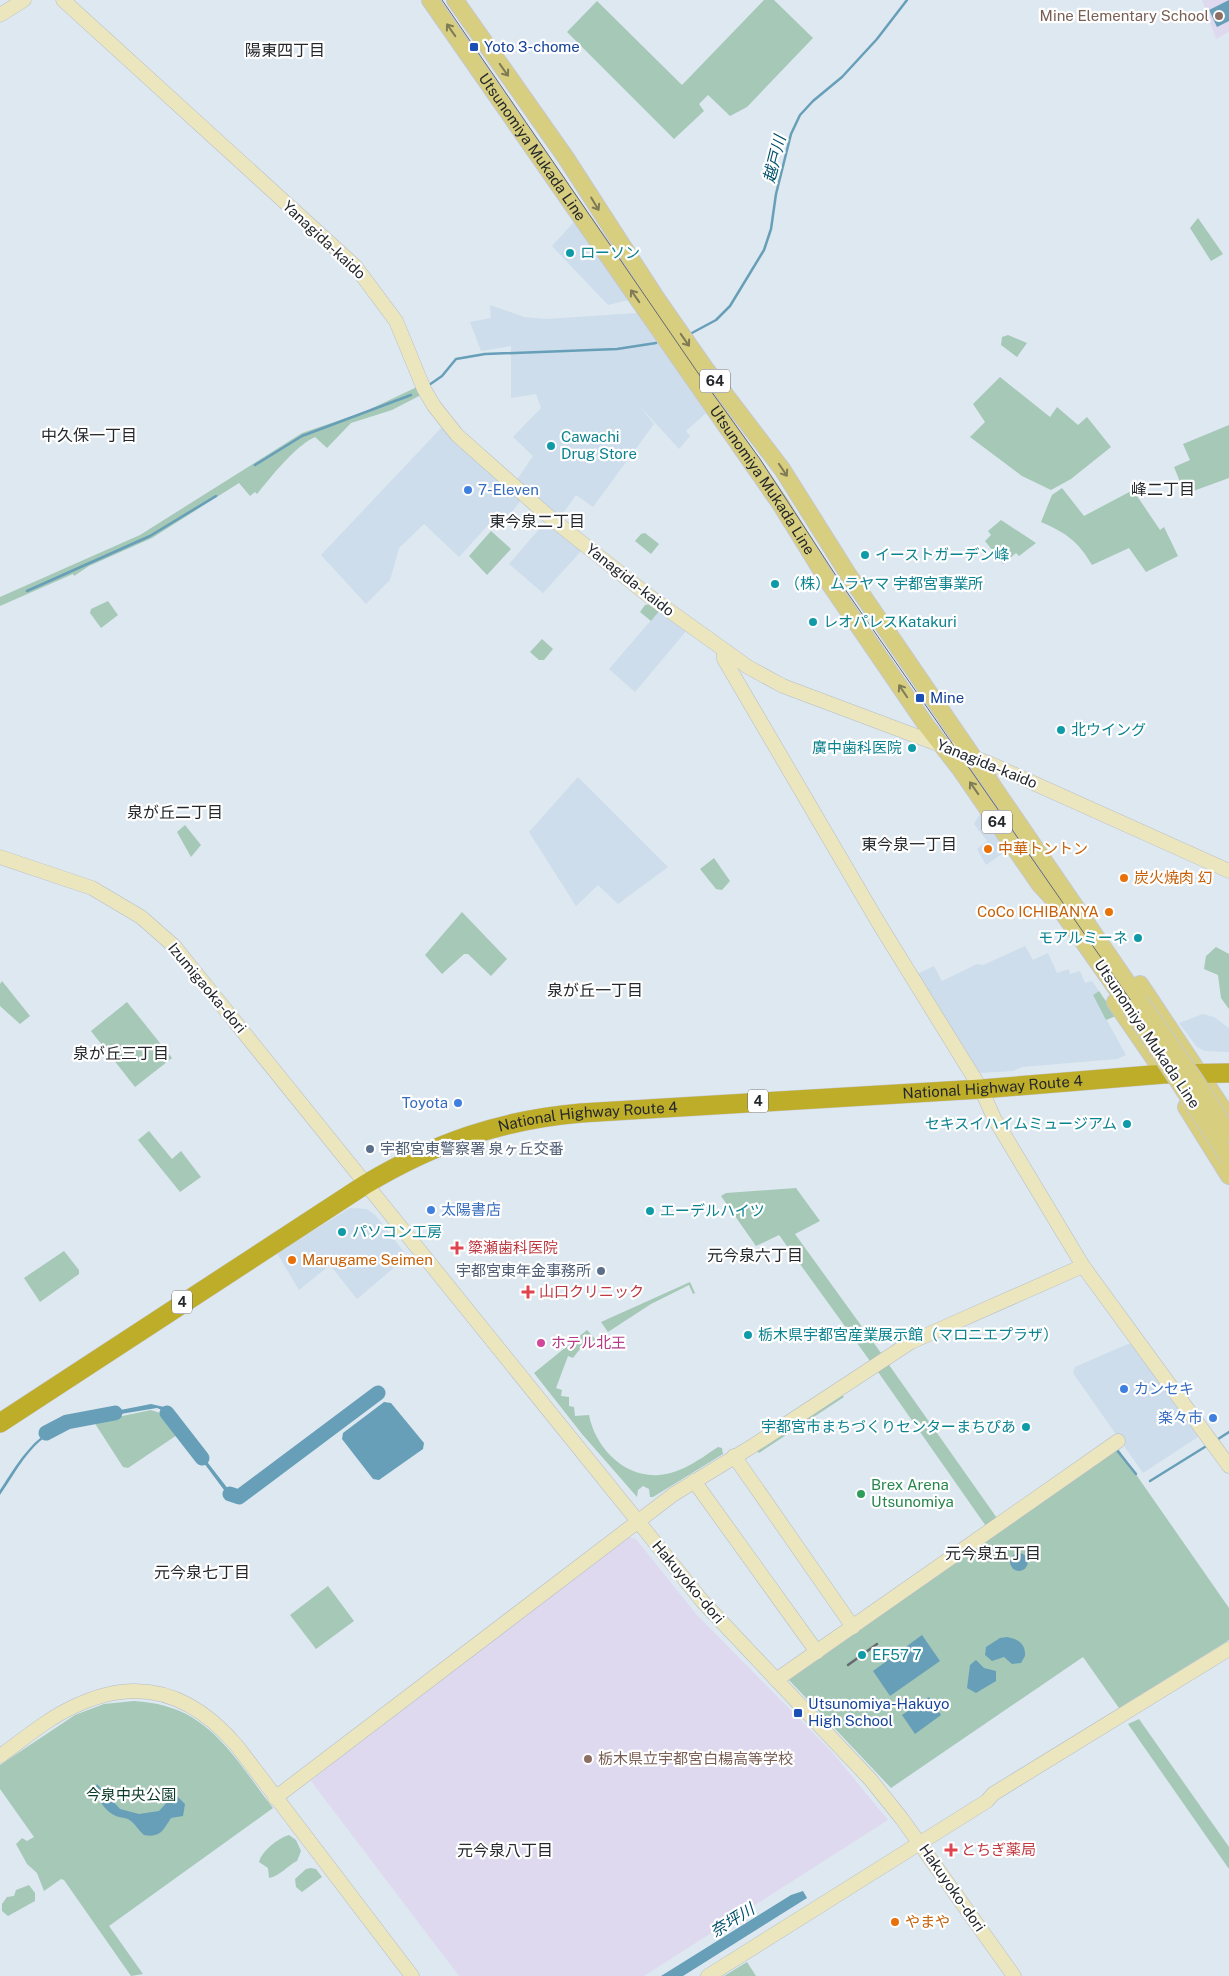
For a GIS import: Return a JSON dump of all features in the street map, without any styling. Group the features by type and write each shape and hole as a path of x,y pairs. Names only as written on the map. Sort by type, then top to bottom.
{"highway":[{"name":"National Highway Route 4","path":"0,1423 366,1184 450,1141 494,1127 534,1118 739,1102 981,1088 1164,1074 1229,1073"}],"main road":[{"name":"Utsunomiya Mukada Line","path":"430,0 781,505 831,586 942,745 1040,884 1053,898 1196,1081 1229,1134"},
{"name":"Utsunomiya Mukada Line","path":"455,0 566,158 620,245 662,307 705,368 778,462 848,574 1053,871 1229,1158"},
{"path":"1053,871 1100,926 1202,1074 1229,1118"},
{"path":"1053,898 1053,911 1057,918 1164,1074 1229,1176"}],"street":[{"path":"0,15 24,0"},
{"name":"Yanagida-kaido","path":"63,0 354,266 370,284 397,323 424,390 434,406 464,443 620,574 748,667 783,686 975,758 1229,870"},
{"path":"724,650 724,659 728,667 878,922 981,1088 994,1118 1083,1266 1229,1466"},
{"name":"Izumigaoka-dori","path":"0,857 92,888 125,906 159,932 189,964 366,1184"},
{"name":"Hakuyoko-dori","path":"366,1184 703,1602 870,1779 920,1844 1014,1976"},
{"path":"275,1798 637,1521 694,1481 911,1342 1083,1266"},
{"path":"776,1680 1118,1441"},
{"path":"734,1456 853,1627"},
{"path":"694,1481 817,1652"},
{"path":"988,1801 993,1794 1229,1649"},
{"path":"708,1976 988,1801 997,1799 1229,1655"},
{"path":"0,1756 58,1716 101,1695 127,1691 148,1691 171,1696 210,1718 237,1746 412,1976"}],"shaded area":[{"name":"Mine Elementary School","path":"1202,0 1229,0 1229,32 1216,39"},
{"path":"574,222 628,300 608,305 552,246"},
{"path":"490,305 524,317 546,319 637,313 706,413 686,431 690,436 679,449 637,403 654,424 593,507 576,495 559,519 516,481 533,456 513,437 541,408 536,394 511,398 511,346 481,351 470,322 491,318"},
{"path":"443,426 522,499 499,529 491,522 459,557 424,524 399,548 390,580 366,604 321,555"},
{"path":"547,520 582,550 543,593 509,564"},
{"path":"660,610 687,630 635,692 609,669"},
{"path":"578,777 668,867 618,904 598,885 576,906 529,832"},
{"path":"980,814 1006,851 986,865 977,849 987,841 974,824"},
{"path":"1025,946 1033,960 1048,953 1057,973 1069,969 1070,974 1080,971 1085,983 1092,981 1099,991 1093,995 1126,1055 1117,1059 1022,1067 1013,1071 980,1073 917,974 934,966 942,981 977,964 983,965"},
{"path":"1203,1014 1214,1017 1229,1028 1229,1052 1205,1051 1197,1047 1179,1023"},
{"path":"350,1208 367,1209 376,1216 404,1252 403,1260 357,1299 330,1265 299,1290 277,1253"},
{"path":"1128,1344 1134,1344 1201,1435 1143,1473 1073,1373 1075,1367"},
{"name":"栃木県立宇都宮白楊高等学校","path":"629,1537 636,1539 696,1614 832,1752 888,1820 644,1976 459,1976 311,1781 343,1754"}],"green space":[{"path":"764,0 774,0 813,38 747,107 730,116 708,95 699,104 704,111 674,139 567,32 597,1 682,85"},
{"path":"1198,218 1223,254 1211,261 1190,228"},
{"path":"1008,335 1027,343 1017,357 1001,345 1002,337"},
{"path":"1000,377 1050,417 1057,407 1078,425 1087,417 1111,447 1071,479 1051,490 1022,476 970,437 985,422 973,404"},
{"path":"417,387 421,395 392,410 351,423 327,448 315,437 307,441 284,462 257,494 255,492 250,496 239,483 152,538 89,566 74,576 73,574 0,606 0,597 140,535 302,433 364,412"},
{"path":"1229,425 1229,478 1185,494 1174,467 1190,460 1183,444"},
{"path":"1062,488 1084,516 1133,490 1160,530 1164,527 1178,556 1146,572 1129,548 1092,565 1082,550 1071,539 1041,522 1052,495"},
{"path":"1001,520 1036,543 1019,556 1016,553 1003,564 985,541 991,535 988,531"},
{"path":"491,531 511,549 487,575 469,556"},
{"path":"645,533 659,544 651,554 635,541 641,534"},
{"path":"108,601 118,615 101,628 90,613 91,609"},
{"path":"652,604 660,610 651,621 640,612 645,605"},
{"path":"542,639 553,649 544,660 539,660 530,652"},
{"path":"185,825 201,845 191,857 177,832"},
{"path":"714,858 730,881 722,890 716,889 700,869"},
{"path":"462,912 507,959 491,976 468,954 464,954 442,974 425,955"},
{"path":"1216,947 1229,954 1229,1009 1221,998 1218,975 1204,969 1206,956"},
{"path":"2,981 30,1016 20,1024 0,1006 0,984"},
{"path":"1099,991 1116,1016 1106,1020 1093,995"},
{"path":"127,1002 172,1058 135,1087 91,1031"},
{"path":"149,1131 172,1159 181,1151 201,1177 180,1192 138,1140"},
{"path":"796,1188 820,1221 795,1234 881,1353 870,1361 779,1235 756,1246 721,1196 726,1193"},
{"path":"64,1251 79,1270 79,1274 40,1302 24,1278"},
{"path":"690,1282 695,1293 693,1294 689,1285 651,1304 608,1332 601,1322"},
{"path":"587,1330 597,1341 590,1349 583,1345 573,1358 568,1356 556,1388 562,1390 561,1396 569,1397 569,1406 574,1407 575,1416 589,1415 592,1427 598,1438 613,1458 623,1466 634,1471 646,1475 659,1475 683,1468 718,1447 722,1448 723,1454 653,1497 650,1497 649,1489 643,1486 638,1490 637,1497 582,1434 534,1373"},
{"path":"887,1362 999,1521 988,1529 876,1369"},
{"path":"842,1395 844,1397 759,1453 757,1451"},
{"path":"151,1410 163,1414 177,1435 128,1468 123,1467 94,1422"},
{"path":"1115,1450 1119,1450 1229,1608 1229,1640 1119,1708 1083,1657 891,1788 789,1680"},
{"path":"328,1586 354,1621 316,1649 290,1615"},
{"name":"今泉中央公園","path":"134,1701 165,1706 199,1722 227,1748 273,1808 109,1926 143,1974 131,1976 64,1880 61,1879 44,1891 37,1873 27,1864 16,1844 22,1838 27,1841 34,1837 0,1789 0,1765 75,1715 104,1704"},
{"path":"1139,1719 1229,1847 1229,1869 1128,1724"},
{"path":"289,1835 296,1840 301,1851 297,1861 277,1875 269,1878 268,1868 259,1862 263,1854 271,1846"},
{"path":"306,1869 316,1869 322,1877 302,1892 296,1887 295,1879"},
{"path":"29,1885 35,1893 35,1901 8,1916 2,1911 2,1904 7,1897 14,1896 16,1890"},
{"path":"747,1962 756,1976 724,1976"}],"water":[{"path":"1229,0 1229,21 1217,27 1209,10"},
{"path":"376,1391 378,1393 310,1445 308,1443"},
{"path":"384,1402 391,1403 424,1443 423,1449 379,1480 373,1479 342,1439 343,1433"},
{"path":"151,1404 164,1407 181,1428 179,1429 164,1411 157,1408 96,1418 95,1415"},
{"path":"74,1421 74,1423 49,1434 30,1451 0,1495 0,1490 22,1457 39,1439 49,1431"},
{"path":"191,1441 232,1494 237,1496 246,1491 247,1493 238,1498 227,1494 189,1443"},
{"path":"1015,1553 1023,1553 1028,1558 1026,1569 1015,1571 1010,1566 1010,1558"},
{"path":"922,1635 940,1661 890,1696 873,1671"},
{"path":"1000,1638 1015,1639 1023,1645 1025,1656 1021,1663 1012,1664 1004,1657 992,1661 985,1655 986,1647"},
{"path":"976,1660 984,1668 996,1671 996,1681 976,1693 967,1688 970,1665"},
{"path":"929,1697 941,1715 915,1734 902,1715"},
{"path":"97,1784 120,1809 139,1814 159,1811 169,1800 178,1797 185,1804 183,1816 171,1818 158,1834 144,1835 131,1821 112,1814 105,1808 96,1792"},
{"path":"803,1891 807,1898 683,1976 661,1976 791,1895"}],"waterway":[{"name":"越戸川","path":"690,334 716,320 730,306 764,250 771,229 776,194 791,134 800,115 813,101 842,77 877,39 907,0"},
{"name":"越戸川","path":"429,385 442,376 456,359 485,354 617,349 656,343"},
{"name":"越戸川","path":"255,465 302,436 411,395"},
{"name":"越戸川","path":"27,591 150,536 216,496"},
{"path":"230,1494 239,1497 378,1393"},
{"path":"46,1433 67,1422 115,1413"},
{"path":"167,1413 202,1458"},
{"path":"1215,1441 1229,1432"},
{"path":"1150,1481 1208,1445"},
{"path":"1116,1449 1136,1474"}],"tram line":[{"path":"442,0 698,373 760,459 842,585 1161,1044 1229,1151"}],"railway":[{"path":"848,1665 877,1644"}],"place":[{"name":"Mine Elementary School","path":"1219,16"},
{"name":"Yoto 3-chome","path":"474,47"},
{"name":"ローソン","path":"570,253"},
{"name":"Cawachi Drug Store","path":"551,446"},
{"name":"7-Eleven","path":"468,490"},
{"name":"イーストガーデン峰","path":"865,555"},
{"name":"（株）ムラヤマ 宇都宮事業所","path":"775,584"},
{"name":"レオパレスKatakuri","path":"813,622"},
{"name":"Mine","path":"920,698"},
{"name":"北ウイング","path":"1061,730"},
{"name":"廣中歯科医院","path":"912,748"},
{"name":"中華トントン","path":"988,849"},
{"name":"炭火焼肉 幻","path":"1124,878"},
{"name":"CoCo ICHIBANYA","path":"1109,912"},
{"name":"モアルミーネ","path":"1138,938"},
{"name":"Toyota","path":"458,1103"},
{"name":"セキスイハイムミュージアム","path":"1127,1124"},
{"name":"宇都宮東警察署 泉ヶ丘交番","path":"370,1149"},
{"name":"太陽書店","path":"431,1210"},
{"name":"エーデルハイツ","path":"650,1211"},
{"name":"パソコン工房","path":"342,1232"},
{"name":"簗瀬歯科医院","path":"457,1248"},
{"name":"Marugame Seimen","path":"292,1260"},
{"name":"宇都宮東年金事務所","path":"601,1271"},
{"name":"山口クリニック","path":"528,1292"},
{"name":"栃木県宇都宮産業展示館（マロニエプラザ）","path":"748,1335"},
{"name":"ホテル北王","path":"541,1343"},
{"name":"カンセキ","path":"1124,1389"},
{"name":"楽々市","path":"1213,1418"},
{"name":"宇都宮市まちづくりセンターまちぴあ","path":"1026,1427"},
{"name":"Brex Arena Utsunomiya","path":"861,1494"},
{"name":"EF57 7","path":"862,1655"},
{"name":"Utsunomiya-Hakuyo High School","path":"798,1713"},
{"name":"栃木県立宇都宮白楊高等学校","path":"588,1759"},
{"name":"とちぎ薬局","path":"951,1850"},
{"name":"やまや","path":"895,1922"}],"district":[{"name":"陽東四丁目","path":"285,50"},
{"name":"中久保一丁目","path":"89,435"},
{"name":"峰二丁目","path":"1163,489"},
{"name":"東今泉二丁目","path":"537,521"},
{"name":"泉が丘二丁目","path":"175,812"},
{"name":"東今泉一丁目","path":"909,844"},
{"name":"泉が丘一丁目","path":"595,990"},
{"name":"泉が丘三丁目","path":"121,1053"},
{"name":"元今泉六丁目","path":"755,1255"},
{"name":"元今泉五丁目","path":"993,1553"},
{"name":"元今泉七丁目","path":"202,1572"},
{"name":"元今泉八丁目","path":"505,1850"}],"water label":[{"name":"奈坪川","path":"732,1920"}]}
